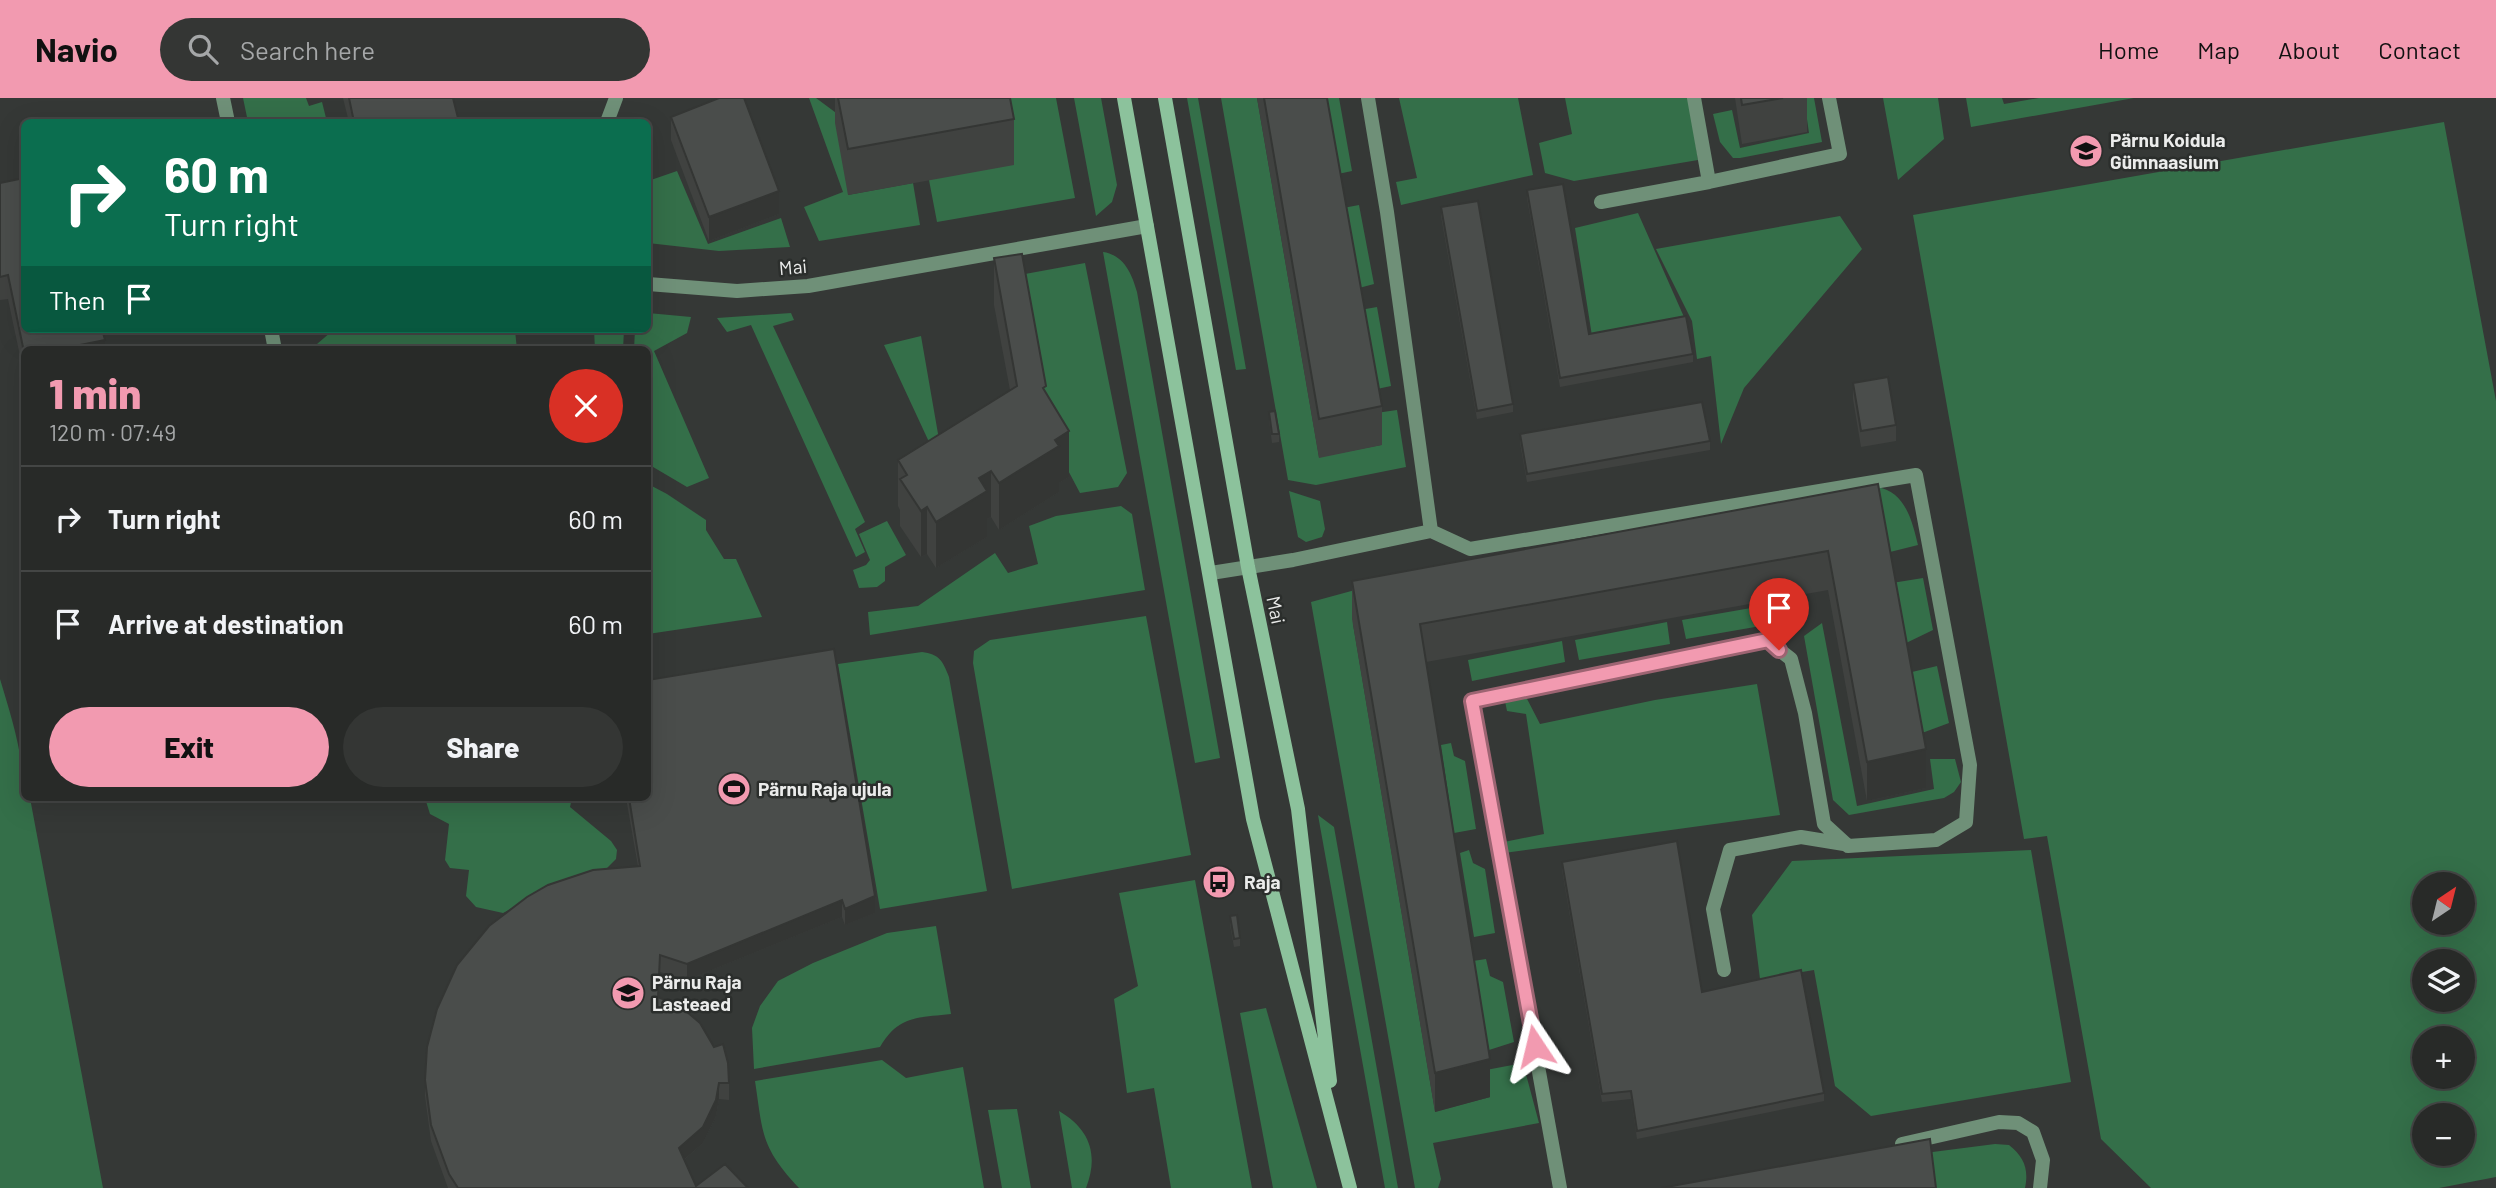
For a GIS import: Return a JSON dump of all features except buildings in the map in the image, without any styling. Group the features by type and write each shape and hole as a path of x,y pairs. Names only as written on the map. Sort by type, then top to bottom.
{"street":[{"path":"223,98 227,119"},
{"path":"608,119 616,98"},
{"name":"Mai","path":"1124,98 1211,573 1252,819 1350,1188"},
{"name":"Mai","path":"1165,98 1248,567 1298,809 1336,1132"},
{"path":"1368,98 1387,212 1431,531"},
{"path":"1694,98 1709,183"},
{"path":"1601,202 1709,183 1840,154 1829,98"},
{"name":"Mai","path":"651,284 737,291 808,286 1147,226"},
{"path":"1211,573 1431,531 1470,549 1916,475 1970,765 1966,822 1936,840 1846,844 1801,837 1730,850 1713,909 1724,970"},
{"path":"1560,1188 1472,701 1768,640 1791,659 1805,713 1824,824 1846,844"},
{"path":"1882,1149 1999,1122 2018,1123 2033,1132 2043,1160 2040,1188"}],"green space":[{"path":"243,98 306,98 309,106 322,102 326,119 247,119"},
{"path":"809,98 816,98 847,121 848,195 913,183 920,225 819,241 804,207 843,192"},
{"path":"1002,98 1056,98 1075,198 937,222 929,180"},
{"path":"1074,98 1101,98 1117,185 1112,202 1096,216"},
{"path":"1187,98 1198,98 1246,369 1236,370"},
{"path":"1221,98 1257,98 1319,457 1381,445 1376,413 1397,410 1406,467 1316,485 1288,480"},
{"path":"1322,98 1339,98 1352,171 1338,174"},
{"path":"1399,98 1518,98 1533,175 1401,205 1396,182 1417,178"},
{"path":"1565,98 1689,98 1698,160 1574,181 1545,173 1539,143 1572,134"},
{"path":"1804,98 1814,98 1822,142 1733,158 1720,142 1713,114 1732,110 1740,148 1809,133"},
{"path":"1883,98 1938,98 1944,139 1898,180"},
{"path":"1966,98 2002,98 2004,104 2039,98 2134,98 1971,127"},
{"path":"2444,122 2496,401 2496,1177 2439,1188 2151,1188 2101,1139 2047,836 2024,839 1913,215"},
{"path":"677,171 708,244 781,218 790,247 719,251 651,243 651,180"},
{"path":"1359,205 1374,284 1359,288 1343,208"},
{"path":"1638,213 1684,317 1592,336 1575,228"},
{"path":"1840,216 1862,249 1744,388 1721,444 1711,356 1697,359 1692,321 1656,249"},
{"path":"1103,252 1122,261 1130,272 1137,292 1220,758 1195,763"},
{"path":"1085,263 1127,473 1118,487 1080,493 1052,440 1025,274"},
{"path":"1377,307 1391,386 1377,389 1360,310"},
{"path":"651,313 691,317 687,333 654,351 709,478 687,487 651,466 651,346 634,346 635,333 651,333"},
{"path":"791,313 794,320 773,326 865,522 855,529 865,552 856,557 751,325 727,332 717,318"},
{"path":"330,333 515,333 517,346 315,346"},
{"path":"594,333 624,333 623,346 595,346"},
{"path":"921,336 941,451 936,457 884,345"},
{"path":"651,486 706,520 706,530 724,559 736,559 762,617 651,634"},
{"path":"1876,487 1894,494 1906,508 1918,545 1886,553"},
{"path":"1289,491 1320,501 1325,529 1322,537 1306,542 1298,537"},
{"path":"1121,506 1132,514 1145,590 870,635 868,612 918,606 995,553 1008,573 1038,564 1029,526 1056,516"},
{"path":"887,521 906,555 885,567 885,581 877,587 859,588 853,570 866,565 870,560 859,534"},
{"path":"1432,569 1353,624 1435,1111 1490,1097 1486,1070 1523,1063 1539,1123 1433,1143 1441,1179 1438,1188 1415,1188 1311,602"},
{"path":"1923,578 1933,630 1904,644 1892,583"},
{"path":"1774,604 1778,623 1686,639 1682,620"},
{"path":"1146,616 1191,855 1012,889 973,663 974,651 990,640"},
{"path":"1667,622 1670,644 1579,660 1575,640"},
{"path":"1822,623 1857,806 1934,789 1930,759 1955,759 1961,782 1954,792 1944,798 1849,815 1833,800 1804,636"},
{"path":"1562,641 1565,662 1472,681 1468,660"},
{"path":"922,652 933,654 940,659 949,677 987,891 880,909 838,664"},
{"path":"1937,666 1949,723 1922,733 1912,672"},
{"path":"0,679 20,752 21,801 31,801 103,1188 0,1188"},
{"path":"1757,684 1780,815 1504,853 1504,842 1544,834 1526,714 1507,711 1505,701 1525,695 1540,724 1655,700"},
{"path":"1451,743 1454,756 1465,761 1476,829 1454,833 1441,745"},
{"path":"426,801 571,801 570,807 611,841 617,850 616,859 607,868 563,880 503,913 476,907 466,896 469,870 450,868 445,860 449,824 430,814"},
{"path":"1318,815 1334,827 1398,1188 1385,1188"},
{"path":"1469,850 1473,863 1485,869 1495,933 1474,937 1460,853"},
{"path":"2031,850 2071,1082 1871,1116 1835,1086 1814,970 1760,979 1752,915 1792,861"},
{"path":"1195,880 1252,1188 1171,1188 1154,1088 1127,1093 1114,999 1138,986 1119,893"},
{"path":"936,926 951,1014 910,1020 894,1029 880,1047 754,1069 752,1028 760,1006 778,981 813,963 887,933"},
{"path":"1486,959 1490,976 1503,982 1514,1042 1489,1050 1473,961"},
{"path":"1266,1008 1317,1188 1273,1188 1240,1013"},
{"path":"882,1060 906,1078 963,1067 984,1188 799,1188 777,1162 762,1128 755,1081"},
{"path":"1017,1109 1031,1188 1002,1188 988,1110"},
{"path":"1059,1111 1078,1126 1089,1144 1092,1165 1086,1188 1072,1188"},
{"path":"1995,1144 2009,1145 2022,1159 2026,1169 2025,1188 1931,1188 1917,1154"}],"place":[{"name":"Pärnu Koidula Gümnaasium","path":"2086,151"},
{"name":"Pärnu Raja ujula","path":"734,789"},
{"name":"Raja","path":"1219,882"},
{"name":"Pärnu Raja Lasteaed","path":"628,993"}],"route":[{"path":"1535,1046 1472,701 1768,640 1779,650"}]}
